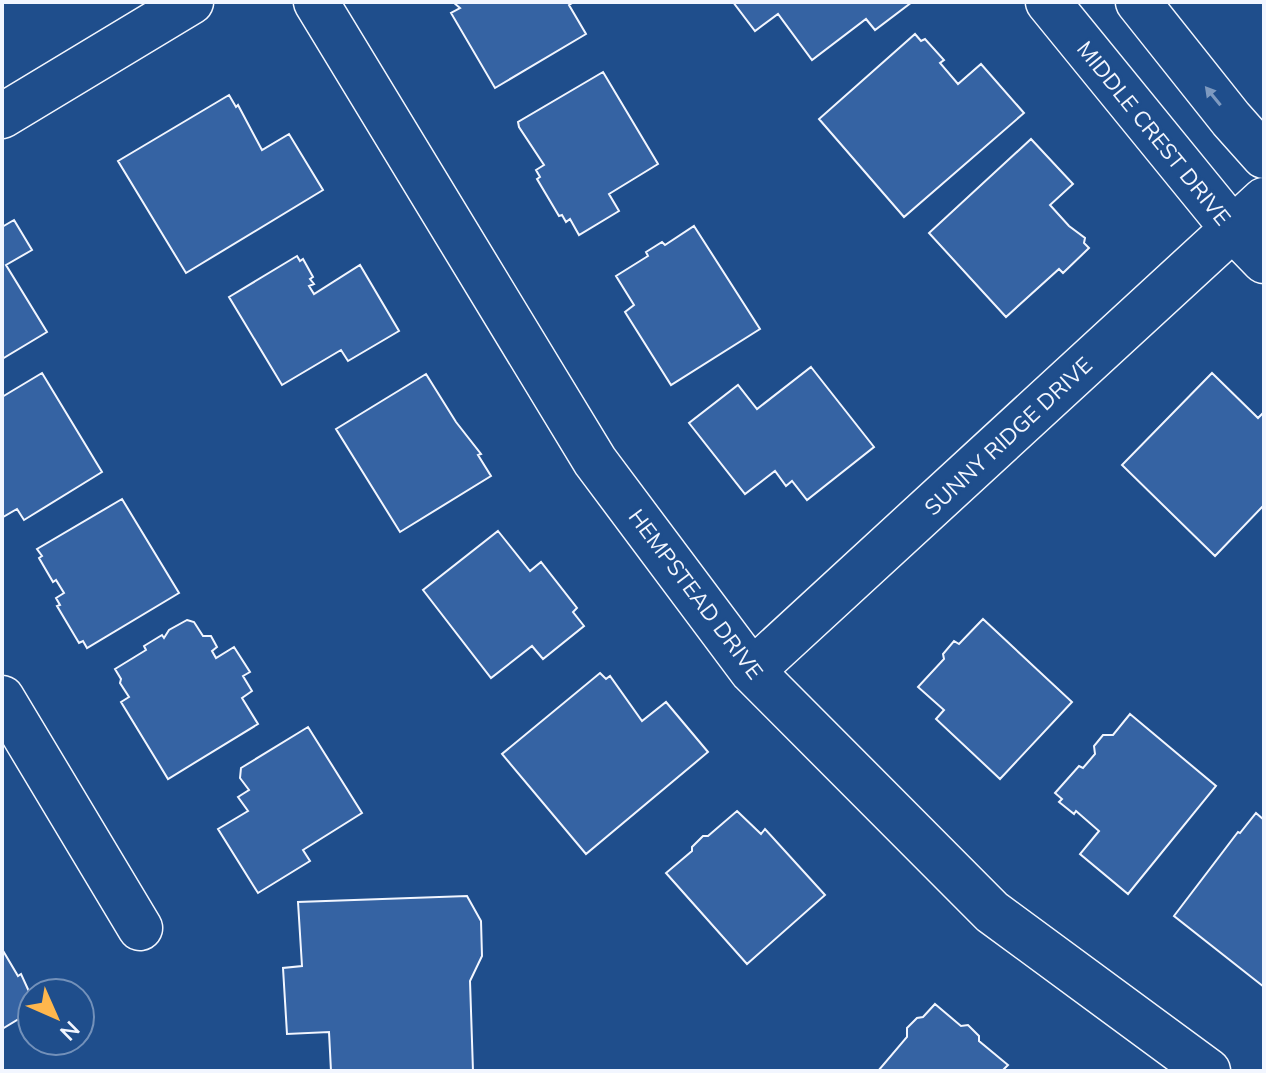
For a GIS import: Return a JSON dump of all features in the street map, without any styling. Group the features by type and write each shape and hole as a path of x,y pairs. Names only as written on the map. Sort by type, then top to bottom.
{"street":[{"path":"2,116 191,2"},
{"name":"HEMPSTEAD DRIVE","path":"316,2 595,461 752,671 992,912 1197,1068"},
{"name":"MIDDLE CREST DRIVE","path":"1048,2 1233,229 1264,261"},
{"path":"1138,2 1264,156"},
{"name":"SUNNY RIDGE DRIVE","path":"752,671 1264,200"},
{"path":"2,698 140,928"}],"building":[{"path":"453,2 574,2 569,5 586,34 495,88 451,13 460,8"},
{"path":"733,2 912,2 875,30 866,19 812,60 778,14 755,31"},
{"path":"915,34 921,41 925,39 944,60 940,63 958,84 981,64 1024,113 904,217 819,119"},
{"path":"603,72 658,164 609,194 619,211 579,235 570,219 566,222 562,215 559,216 537,179 540,177 536,170 544,165 518,122"},
{"path":"229,95 236,107 238,105 262,150 289,134 323,190 186,273 118,161"},
{"path":"1031,139 1073,184 1050,205 1085,238 1084,243 1089,248 1063,273 1059,269 1006,317 929,233"},
{"path":"14,220 32,250 6,265 47,332 2,359 2,227"},
{"path":"694,226 760,329 671,385 625,312 634,305 616,276 648,256 646,252 662,242 665,245"},
{"path":"297,256 300,261 303,259 313,277 310,279 314,284 309,286 314,294 360,265 399,331 348,361 341,350 282,385 229,297"},
{"path":"811,367 874,447 807,500 792,481 786,486 775,471 745,494 689,423 738,385 757,409"},
{"path":"42,373 102,472 24,520 17,509 3,517 2,397"},
{"path":"1212,373 1258,418 1264,412 1264,505 1215,556 1122,465"},
{"path":"426,374 456,422 481,454 478,455 491,476 400,532 336,429"},
{"path":"122,499 179,593 87,648 83,641 79,643 57,606 60,605 56,598 64,593 56,580 53,582 37,549"},
{"path":"498,531 530,571 541,562 577,608 573,612 584,626 543,659 532,646 491,678 423,590"},
{"path":"983,619 1072,702 1000,779 936,719 944,710 918,687 944,659 943,654 954,641 959,644"},
{"path":"187,620 194,622 203,636 211,636 217,647 212,651 216,658 234,647 250,672 243,676 252,691 242,698 258,724 168,779 121,702 129,697 115,669 146,650 144,646 162,635 164,638 169,630"},
{"path":"600,673 606,679 610,676 642,721 666,702 708,752 586,854 502,754"},
{"path":"1130,714 1216,786 1128,894 1080,854 1099,831 1076,811 1074,814 1059,802 1062,799 1055,793 1079,766 1083,768 1095,754 1094,746 1103,735 1113,735"},
{"path":"308,727 362,813 303,850 310,861 258,893 218,829 248,811 238,797 249,790 240,778 241,768"},
{"path":"737,811 761,834 765,829 825,895 747,964 666,873 692,851 703,836 708,836"},
{"path":"1256,813 1264,820 1264,987 1174,916"},
{"path":"467,896 481,921 482,956 470,981 473,1071 331,1071 329,1032 287,1034 283,968 302,966 298,902"},
{"path":"2,949 18,976 21,974 22,977 16,977 16,1021 2,1029"},
{"path":"935,1004 961,1026 968,1025 979,1036 979,1041 1008,1065 1002,1071 878,1071 907,1037 907,1028"}]}
